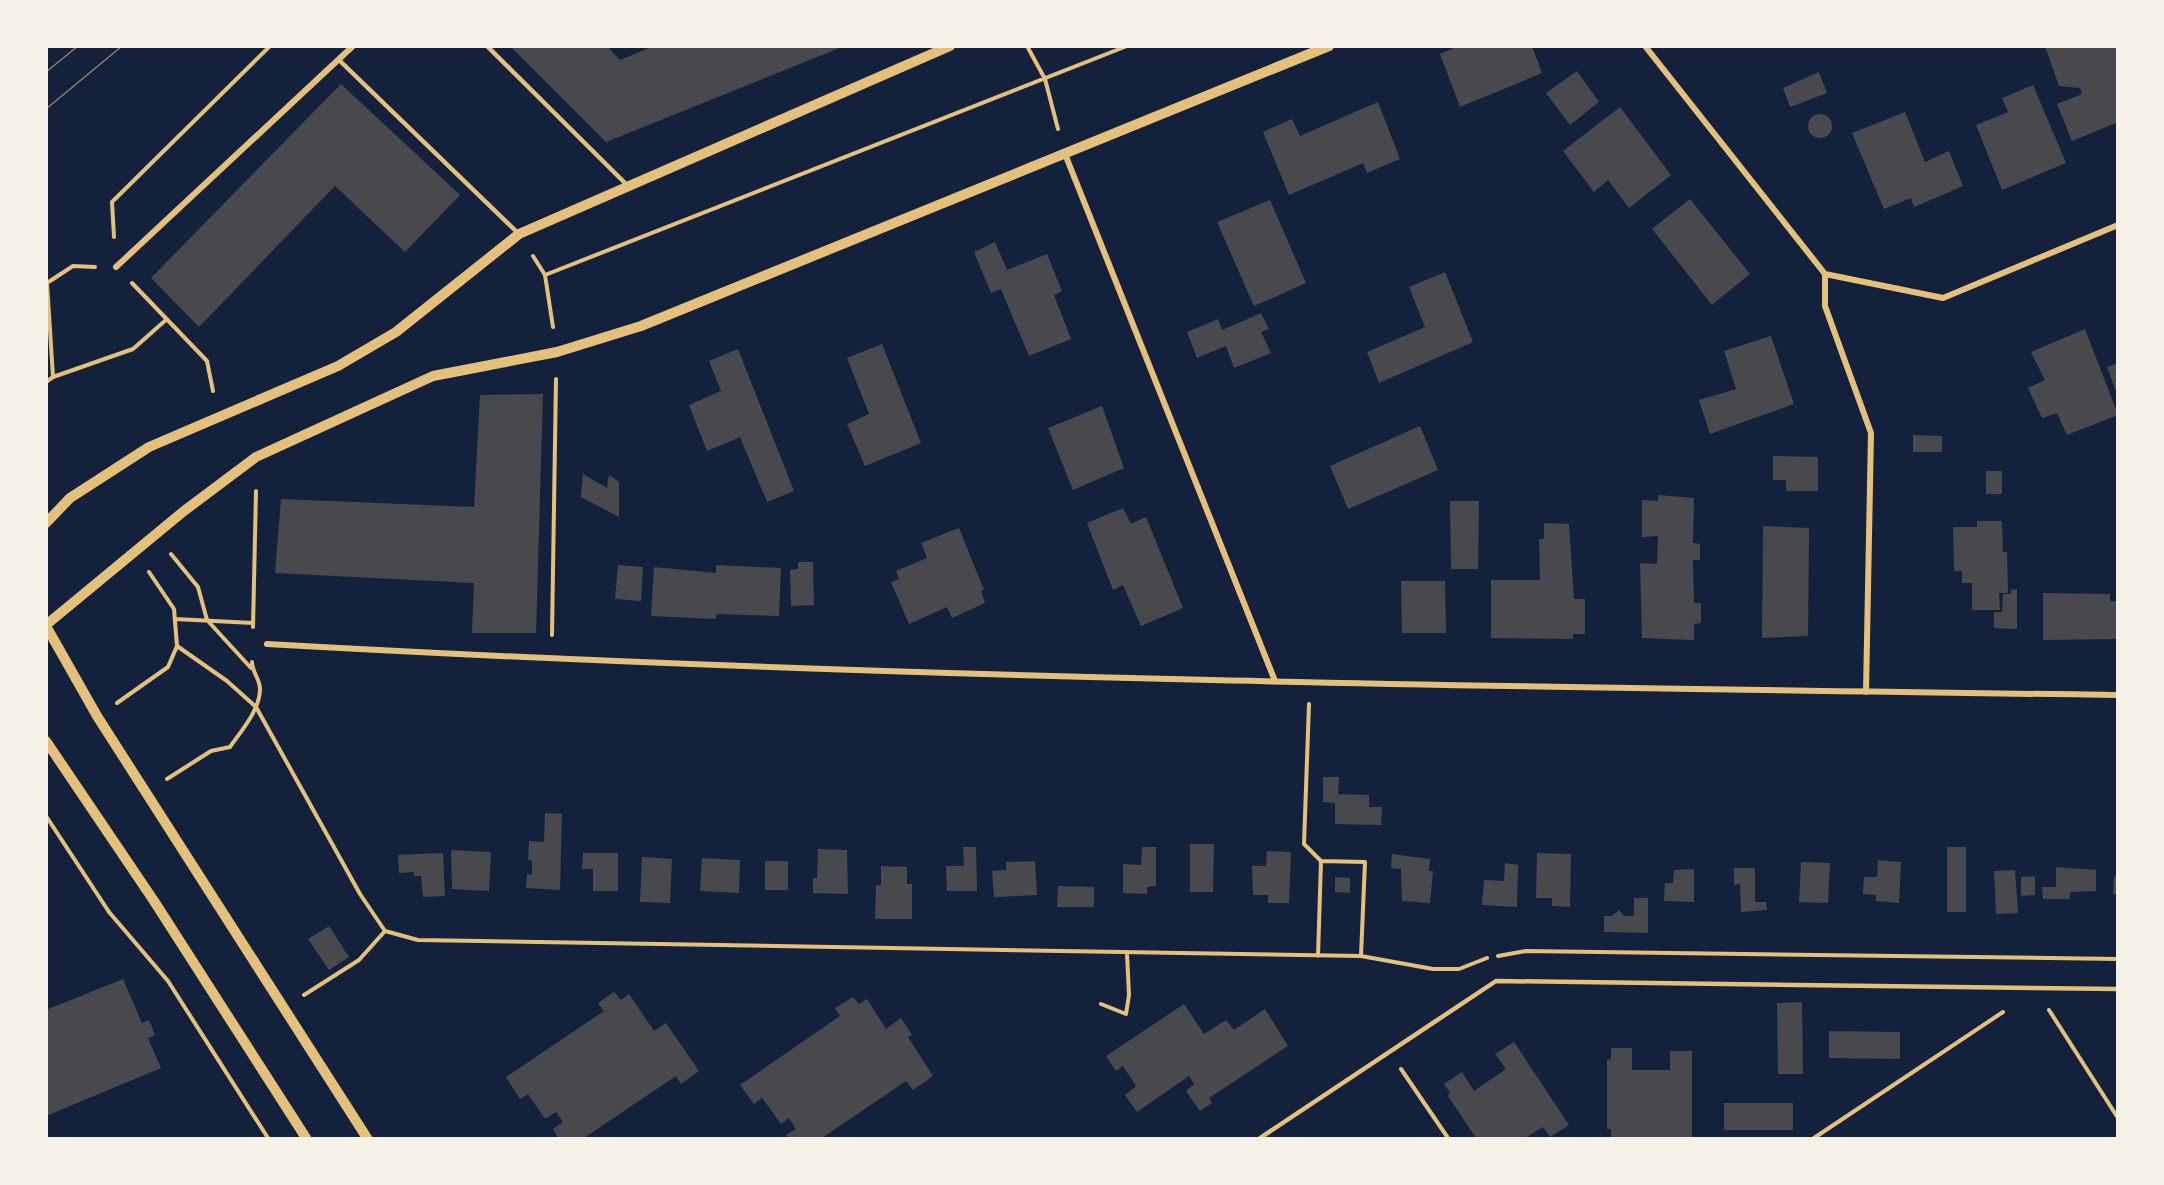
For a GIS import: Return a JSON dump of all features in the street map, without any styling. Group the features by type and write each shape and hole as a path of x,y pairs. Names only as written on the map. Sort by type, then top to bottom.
{"street":[{"path":"116,267 353,46"},
{"path":"46,523 70,498 149,447 338,366 396,332 519,234 950,46"},
{"path":"367,1138 97,716 46,625 155,535 256,457 433,376 557,352 641,326 1329,46"},
{"path":"1645,46 1825,274 1825,306 1871,434 1866,692"},
{"path":"1065,154 1275,681"},
{"path":"1825,274 1943,298 2118,225"},
{"path":"267,644 551,660 1310,682 2118,695"},
{"path":"46,741 154,901 306,1138"}],"lane":[{"path":"487,46 628,187"},
{"path":"339,60 519,234"},
{"path":"1260,1138 1496,981 2118,989"}],"path":[{"path":"112,202 270,46"},
{"path":"1027,46 1045,79 1065,154"},
{"path":"545,275 1127,46"},
{"path":"519,234 545,275 557,352 551,660"},
{"path":"53,377 47,284 73,266 116,267 207,361 218,419"},
{"path":"46,382 53,377 133,349 167,319"},
{"path":"253,633 256,457"},
{"path":"147,792 211,751 230,747 256,707 260,687 252,669 207,620 198,587 155,535"},
{"path":"97,716 168,667 177,646 174,609 135,551"},
{"path":"175,619 253,623"},
{"path":"177,646 226,681 256,707 360,894 384,931 418,940 1127,954 1361,956 1432,969 1459,969 1485,958 1526,951 2118,959"},
{"path":"252,652 252,669"},
{"path":"1310,682 1304,844 1321,861 1365,862 1361,956"},
{"path":"46,816 110,912 168,981 268,1138"},
{"path":"1317,956 1321,861"},
{"path":"284,1008 359,960 384,931"},
{"path":"1101,1004 1126,1014 1129,995 1127,954"},
{"path":"1814,1138 2036,989 2118,1118"},
{"path":"1389,1051 1448,1138"}],"building":[{"path":"510,46 607,46 620,60 654,46 842,47 606,142"},
{"path":"1459,46 1532,46 1542,73 1460,107 1440,54"},
{"path":"2045,46 2118,46 2118,122 2072,141 2057,104 2082,94 2080,88 2059,86"},
{"path":"1577,71 1599,102 1570,125 1546,93"},
{"path":"1819,72 1827,93 1790,107 1783,88"},
{"path":"341,84 460,195 405,252 335,186 199,327 151,278"},
{"path":"2033,85 2066,163 2002,190 1976,125 2008,112 2002,98"},
{"path":"1378,102 1400,159 1367,173 1363,163 1289,195 1263,132 1292,119 1300,136"},
{"path":"1620,107 1671,175 1629,208 1608,180 1594,192 1563,151"},
{"path":"1905,112 1925,162 1949,151 1963,186 1914,207 1911,198 1884,209 1852,133"},
{"path":"1820,114 1829,117 1832,126 1829,135 1820,138 1811,135 1808,126 1811,117"},
{"path":"1690,199 1750,274 1712,305 1652,229"},
{"path":"1270,200 1306,283 1254,306 1217,222"},
{"path":"995,242 1007,270 1047,254 1062,291 1054,295 1071,339 1029,356 1001,289 991,293 974,252"},
{"path":"1445,272 1473,342 1379,383 1367,352 1425,327 1409,287"},
{"path":"1261,313 1269,329 1261,332 1271,353 1234,368 1226,346 1197,358 1187,332 1218,319 1222,330"},
{"path":"2085,329 2118,415 2067,435 2057,413 2042,418 2028,388 2045,380 2031,352"},
{"path":"1771,336 1794,404 1710,434 1699,400 1736,389 1724,351"},
{"path":"882,344 921,443 865,466 847,424 869,414 847,358"},
{"path":"738,349 794,491 767,502 740,437 707,451 689,405 721,391 709,361"},
{"path":"2118,363 2118,394 2117,394 2107,367"},
{"path":"543,394 536,633 472,633 474,583 275,573 281,499 474,507 480,395"},
{"path":"1102,406 1124,468 1073,490 1048,428"},
{"path":"1420,426 1438,470 1348,509 1330,466"},
{"path":"1913,435 1942,436 1942,452 1913,452"},
{"path":"1773,456 1818,457 1818,491 1786,491 1786,480 1773,480"},
{"path":"1986,471 2002,471 2002,494 1986,494"},
{"path":"583,474 607,488 609,475 619,482 619,517 581,497"},
{"path":"1658,495 1694,498 1693,543 1700,544 1700,560 1693,560 1694,603 1701,603 1701,623 1694,624 1694,640 1642,638 1640,563 1657,564 1658,536 1642,537 1642,500 1658,501"},
{"path":"1450,501 1479,501 1478,569 1451,569"},
{"path":"1123,508 1131,524 1146,517 1183,608 1141,626 1123,585 1113,590 1087,523"},
{"path":"1977,521 2002,521 2003,552 2007,552 2008,593 1999,593 2000,610 1972,610 1972,583 1962,583 1962,571 1954,571 1953,527 1977,527"},
{"path":"1544,523 1569,524 1574,599 1585,599 1585,634 1573,634 1573,639 1491,638 1491,580 1540,580 1539,539 1544,539"},
{"path":"1763,526 1809,528 1808,636 1762,638"},
{"path":"959,528 984,590 981,591 985,603 952,618 947,607 909,624 891,582 899,579 896,571 927,558 921,543"},
{"path":"798,562 813,562 814,605 791,606 790,570 798,569"},
{"path":"618,565 643,567 641,601 615,599"},
{"path":"716,565 781,568 779,616 716,614 716,619 651,616 654,567 716,573"},
{"path":"1401,581 1445,581 1446,633 1402,633"},
{"path":"2017,589 2017,629 1994,628 1994,612 2002,612 2003,594 2011,594 2011,590"},
{"path":"2043,593 2110,594 2110,601 2118,601 2118,639 2043,640"},
{"path":"1323,777 1339,777 1338,794 1369,795 1369,807 1382,807 1381,825 1335,824 1335,803 1323,802"},
{"path":"545,813 562,814 560,890 526,888 527,874 532,875 532,861 528,860 529,841 544,842"},
{"path":"1190,844 1214,844 1213,892 1190,892"},
{"path":"963,847 976,847 977,891 947,891 946,866 964,866"},
{"path":"1142,847 1156,847 1156,886 1147,887 1147,894 1123,893 1123,864 1141,865"},
{"path":"1947,847 1966,847 1966,912 1947,912"},
{"path":"818,849 847,850 848,894 813,893 813,878 817,878"},
{"path":"451,850 491,852 489,891 452,889"},
{"path":"1267,851 1291,852 1289,903 1268,903 1268,895 1253,895 1252,866 1266,866"},
{"path":"443,853 445,896 423,897 421,876 414,876 414,872 399,873 398,855"},
{"path":"583,853 618,853 618,891 593,891 593,869 582,869"},
{"path":"1537,853 1571,854 1570,907 1552,906 1552,898 1536,898"},
{"path":"1392,854 1430,859 1429,871 1433,871 1430,903 1402,901 1401,869 1391,868"},
{"path":"642,857 672,859 670,903 640,902"},
{"path":"702,858 740,860 739,893 700,891"},
{"path":"1878,860 1901,862 1899,903 1876,901 1876,895 1863,894 1864,877 1877,877"},
{"path":"765,861 788,861 788,890 765,890"},
{"path":"1035,861 1037,895 994,897 992,871 1006,870 1006,862"},
{"path":"1801,862 1830,863 1828,903 1799,902"},
{"path":"1505,863 1518,865 1517,907 1482,905 1484,880 1504,881"},
{"path":"881,866 907,867 907,884 912,884 912,919 875,919 876,885 881,885"},
{"path":"2056,867 2096,870 2096,891 2070,892 2070,899 2043,899 2042,887 2056,887"},
{"path":"1734,868 1755,868 1755,902 1766,902 1767,910 1741,912 1740,884 1734,885"},
{"path":"1694,869 1694,902 1664,901 1665,883 1673,883 1674,870"},
{"path":"2015,870 2018,913 1996,914 1994,871"},
{"path":"2035,876 2035,895 2021,896 2021,877"},
{"path":"2114,876 2118,877 2118,895 2113,894"},
{"path":"1335,877 1350,878 1350,893 1335,892"},
{"path":"1058,886 1094,887 1094,907 1057,907"},
{"path":"1634,898 1648,898 1648,933 1604,932 1604,916 1612,916 1619,910 1624,916 1634,916"},
{"path":"329,926 349,957 329,970 308,939"},
{"path":"123,979 142,1023 149,1020 155,1035 148,1038 161,1068 46,1116 46,1010"},
{"path":"614,992 621,1000 629,994 654,1031 666,1023 699,1071 681,1084 676,1076 584,1138 558,1138 553,1129 563,1122 556,1112 545,1119 528,1094 520,1099 506,1077 604,1011 598,1003"},
{"path":"853,997 859,1004 867,999 886,1029 901,1018 912,1035 908,1037 933,1076 913,1090 906,1081 822,1138 789,1138 786,1135 796,1129 789,1118 781,1124 762,1098 754,1104 740,1085 840,1016 835,1008"},
{"path":"1802,1002 1803,1074 1778,1074 1777,1003"},
{"path":"1184,1004 1204,1034 1226,1020 1234,1030 1265,1009 1288,1046 1209,1098 1212,1103 1200,1111 1186,1091 1194,1084 1189,1076 1137,1112 1125,1095 1136,1086 1123,1066 1116,1071 1106,1056"},
{"path":"1829,1031 1900,1032 1900,1059 1829,1058"},
{"path":"1514,1042 1569,1125 1550,1137 1543,1127 1525,1138 1476,1138 1448,1096 1450,1093 1444,1084 1462,1072 1474,1091 1506,1069 1495,1054"},
{"path":"1611,1048 1632,1048 1632,1070 1670,1070 1670,1051 1692,1051 1692,1138 1611,1138 1611,1129 1607,1129 1607,1060 1611,1059"},
{"path":"1724,1103 1793,1103 1793,1130 1724,1130"}],"tram line":[{"path":"46,72 78,46"},
{"path":"46,109 122,46"}]}
